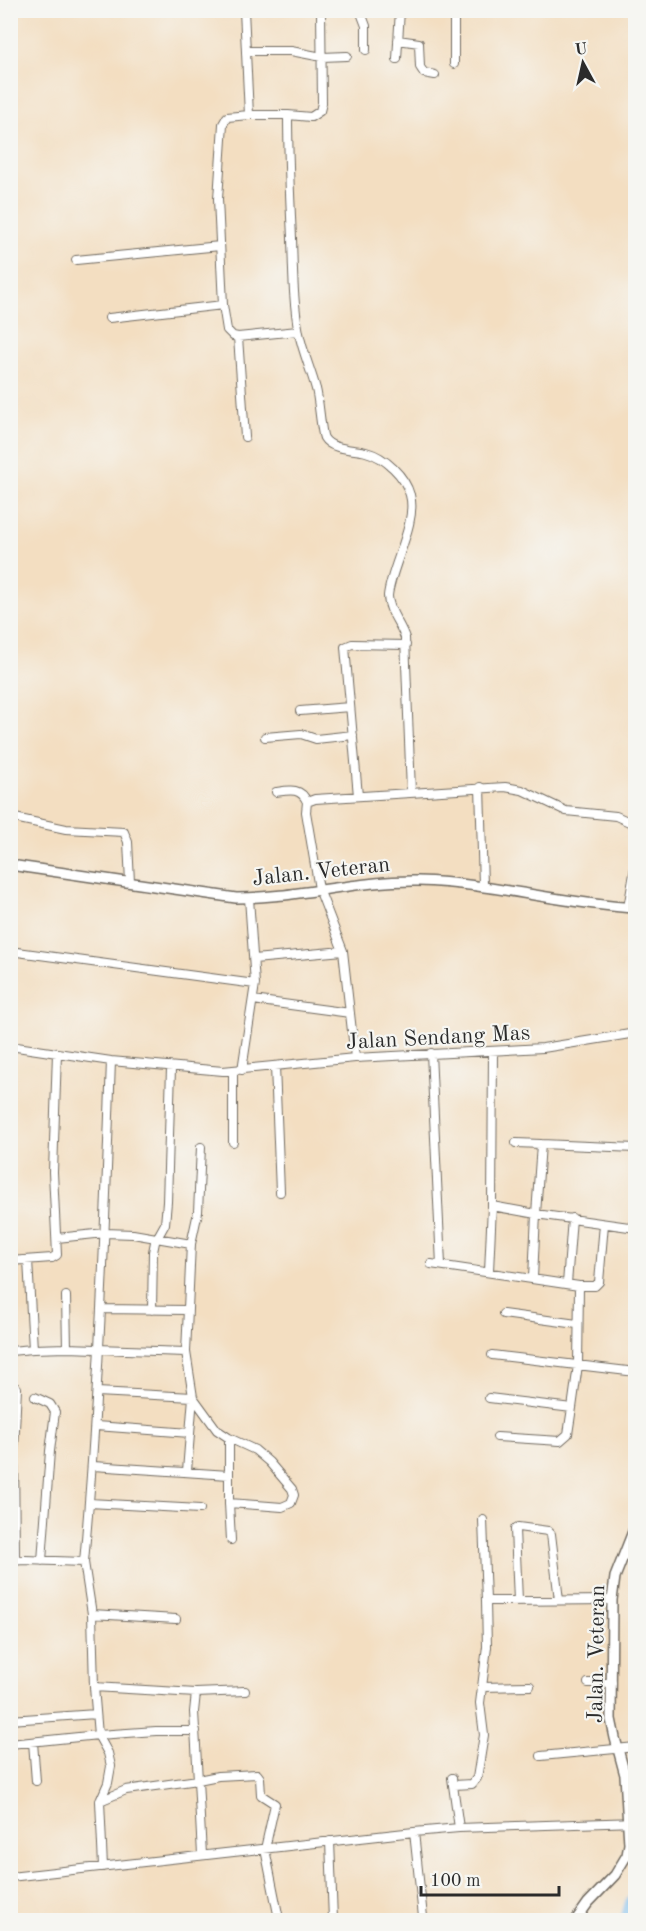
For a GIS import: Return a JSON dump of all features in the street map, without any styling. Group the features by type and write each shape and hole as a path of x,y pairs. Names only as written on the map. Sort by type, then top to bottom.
{"street":[{"path":"244,10 249,115"},
{"path":"298,331 238,337 233,336 227,330 223,305 218,199 223,124 231,115 311,117 320,111 322,103 321,10"},
{"path":"360,10 366,26 366,50"},
{"path":"397,58 400,10"},
{"path":"454,10 454,64"},
{"path":"398,40 420,43 420,69 424,73 435,75"},
{"path":"246,51 291,51 322,57 346,56"},
{"path":"288,115 293,266 298,331 316,387 325,440 339,447 377,455 399,475 411,496 405,539 388,597 392,611 403,631 406,645 411,792"},
{"path":"76,260 220,246"},
{"path":"109,318 223,305"},
{"path":"238,337 245,437"},
{"path":"358,796 346,646 352,644 406,645"},
{"path":"300,711 350,707"},
{"path":"265,737 301,734 316,739 353,735"},
{"path":"480,787 483,885"},
{"path":"307,802 315,799 480,787 514,788 566,811 616,816 636,825"},
{"path":"276,792 295,790 301,792 307,802 306,812 319,889 344,951 355,1058"},
{"path":"10,817 66,829 124,832 128,842 130,882"},
{"path":"632,908 636,862"},
{"name":"Jalan. Veteran","path":"10,865 228,897 249,898 405,881 483,885 593,904 632,908"},
{"path":"233,1142 237,1070 255,984 249,898"},
{"path":"10,951 255,984"},
{"path":"254,959 344,951"},
{"path":"253,1000 350,1014"},
{"name":"Jalan Sendang Mas","path":"10,1046 171,1068 237,1070 355,1058 543,1048 636,1034"},
{"path":"489,1271 492,1206 493,1051"},
{"path":"10,1261 56,1257 53,1172 57,1053"},
{"path":"431,1053 441,1265"},
{"path":"103,1867 100,1801 108,1783 111,1766 108,1753 98,1736 92,1614 84,1562 96,1426 111,1061"},
{"path":"275,1066 280,1192"},
{"path":"152,1310 153,1252 165,1224 167,1202 171,1068"},
{"path":"516,1143 636,1148"},
{"path":"533,1278 542,1144"},
{"path":"188,1471 193,1397 186,1352 191,1244 198,1212 201,1147"},
{"path":"492,1206 636,1228"},
{"path":"567,1284 572,1218"},
{"path":"431,1264 579,1286 595,1286 599,1282 604,1224"},
{"path":"57,1238 105,1233 191,1244"},
{"path":"28,1260 33,1349"},
{"path":"497,1437 560,1441 568,1434 578,1365 579,1286"},
{"path":"66,1296 67,1348"},
{"path":"101,1310 188,1310"},
{"path":"503,1314 577,1324"},
{"path":"10,1350 99,1348 186,1352"},
{"path":"492,1355 636,1372"},
{"path":"17,1388 13,1561 84,1562"},
{"path":"97,1392 193,1397 218,1430 261,1455 292,1489 294,1496 286,1507 229,1503"},
{"path":"35,1397 50,1404 55,1412 42,1561"},
{"path":"489,1398 572,1408"},
{"path":"96,1426 190,1433"},
{"path":"229,1438 231,1540"},
{"path":"93,1466 229,1475"},
{"path":"89,1503 200,1509"},
{"path":"459,1828 453,1782 472,1784 477,1778 484,1735 481,1713 487,1647 483,1520"},
{"name":"Jalan. Veteran","path":"576,1920 588,1903 615,1875 624,1862 629,1844 632,1822 625,1775 611,1719 612,1600 615,1577 636,1524"},
{"path":"518,1601 515,1529 518,1527 548,1531 551,1534 559,1600"},
{"path":"486,1601 612,1600"},
{"path":"92,1614 176,1619"},
{"path":"588,1683 612,1683"},
{"path":"482,1687 530,1686"},
{"path":"94,1688 196,1693 245,1691"},
{"path":"196,1693 202,1855"},
{"path":"10,1720 96,1714"},
{"path":"10,1744 149,1731 196,1731"},
{"path":"33,1742 36,1781"},
{"path":"541,1756 636,1748"},
{"path":"100,1801 126,1790 242,1774 254,1773 259,1776 261,1795 264,1799 273,1802 275,1807 265,1849 278,1914"},
{"path":"10,1877 330,1840 459,1828 632,1822"},
{"path":"414,1832 423,1917"},
{"path":"330,1840 333,1920"}],"waterway":[{"path":"628,1920 633,1903 636,1901"}]}
